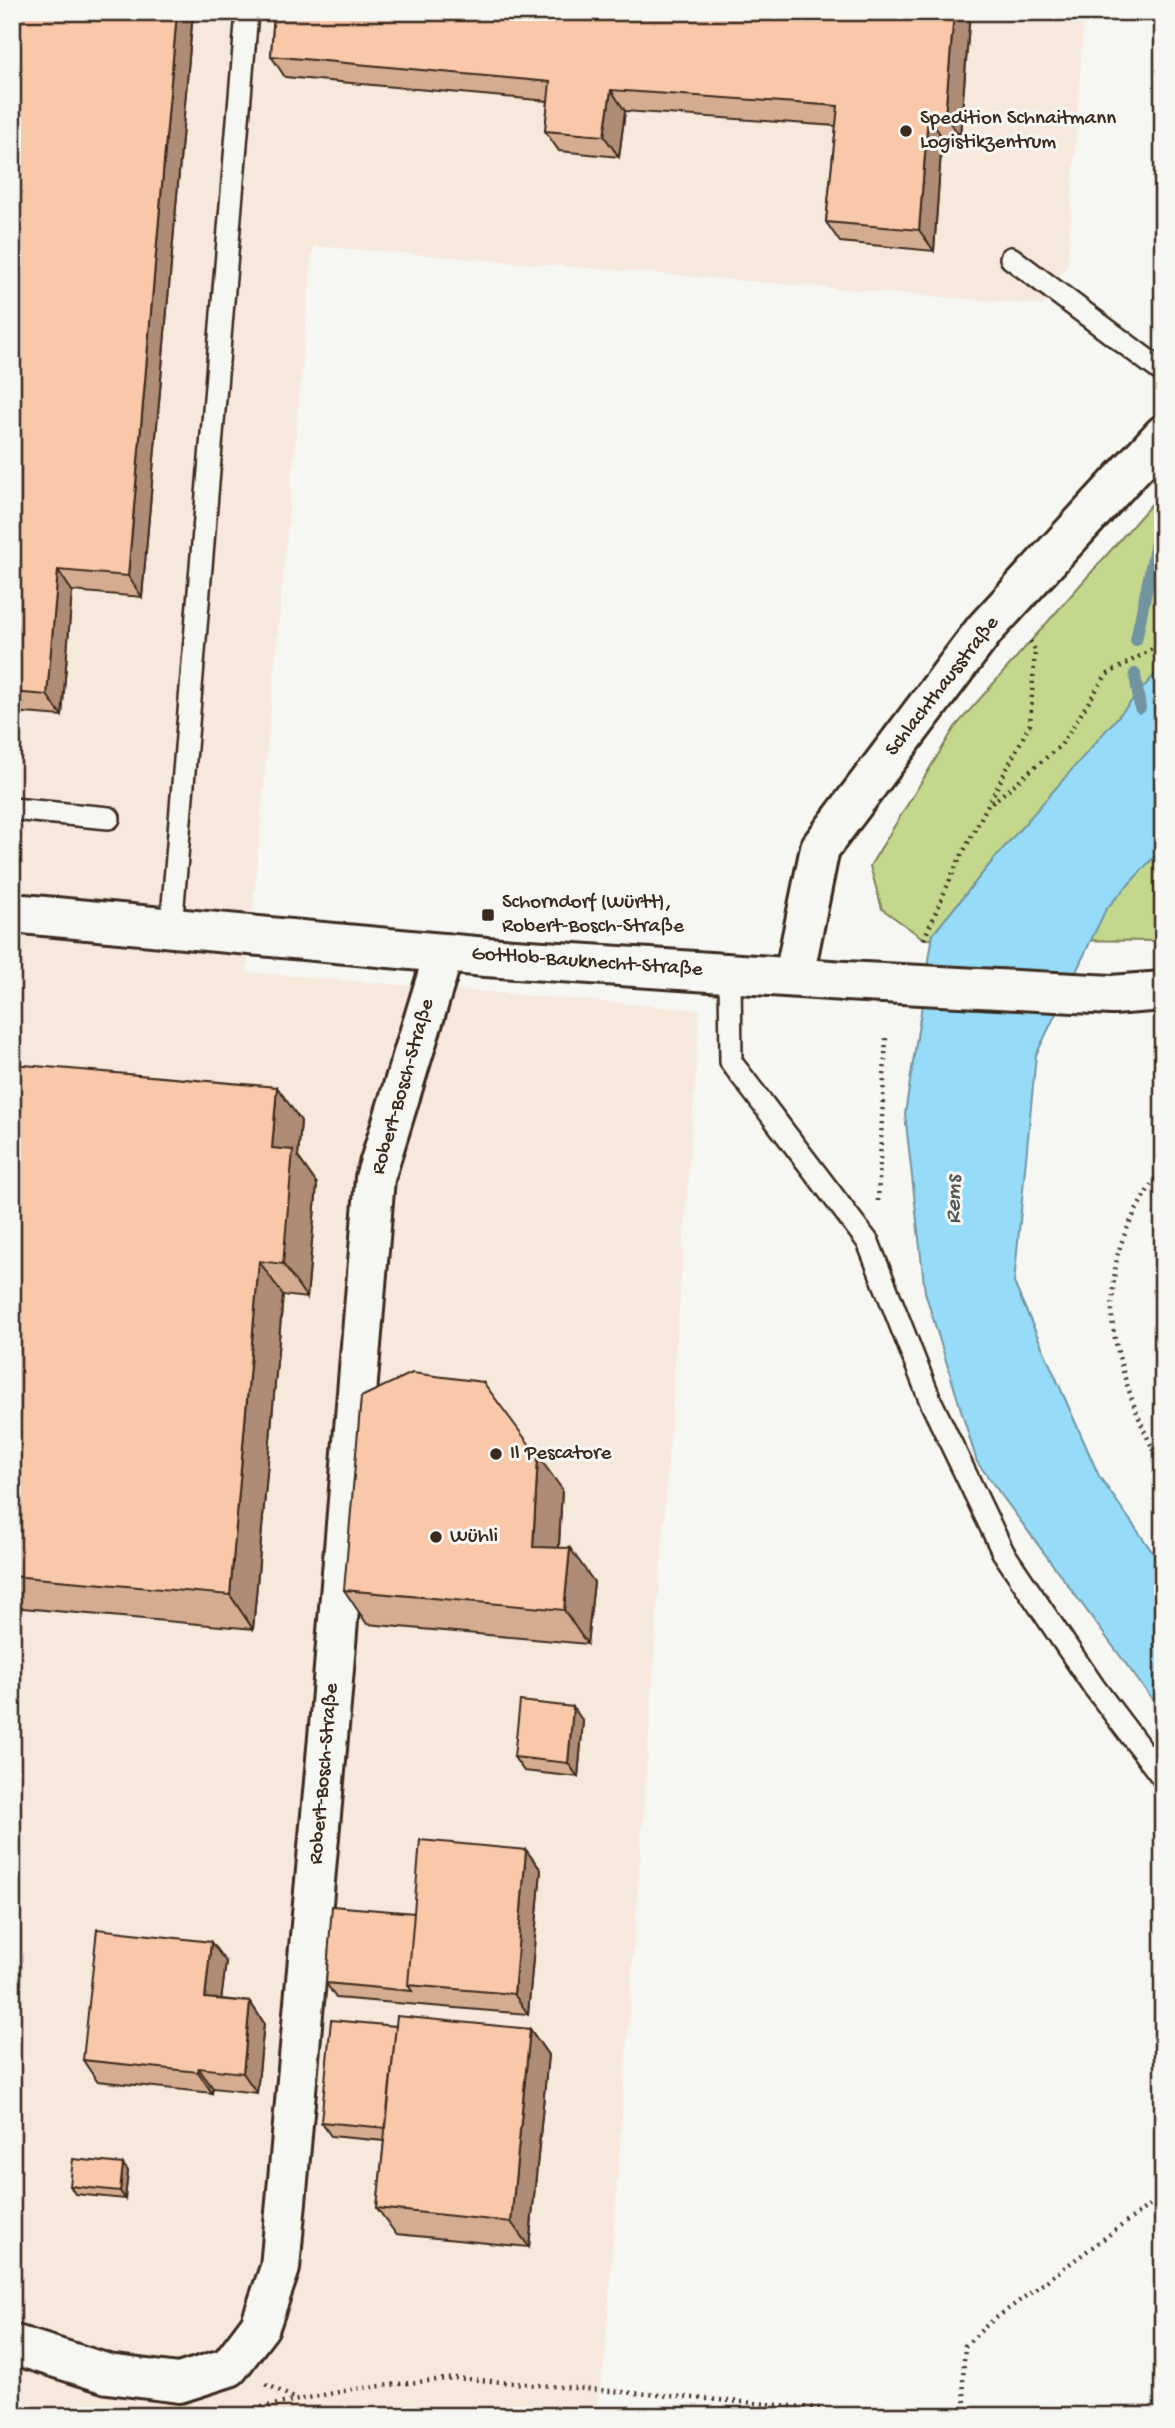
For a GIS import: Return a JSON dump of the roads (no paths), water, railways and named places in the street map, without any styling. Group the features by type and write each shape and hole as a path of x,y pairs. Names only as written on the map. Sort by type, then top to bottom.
{"street":[{"name":"Schlachthausstraße","path":"794,976 820,848 985,629 1163,435"},
{"name":"Gottlob-Bauknecht-Straße","path":"12,913 444,953 845,981 1112,995 1163,991"},
{"name":"Robert-Bosch-Straße","path":"12,2344 108,2374 179,2384 229,2367 260,2326 280,2268 375,1178 444,953"}],"lane":[{"path":"171,929 247,12"},
{"path":"1011,258 1163,372"},
{"path":"12,809 109,818"},
{"path":"730,973 731,1062 868,1242 931,1402 1003,1552 1094,1687 1163,1778"}],"water":[{"name":"Rems","path":"1163,665 1163,847 1106,909 1036,1055 1014,1283 1099,1476 1163,1567 1163,1714 977,1462 925,1292 905,1114 933,934 994,859"}],"waterway":[{"path":"1136,640 1163,509"},
{"path":"1135,674 1140,708"}],"place":[{"name":"Spedition Schnaitmann Logistikzentrum","path":"906,131"},
{"name":"Schorndorf (Württ), Robert-Bosch-Straße","path":"488,915"},
{"name":"Il Pescatore","path":"496,1454"},
{"name":"Wühli","path":"436,1537"}]}
